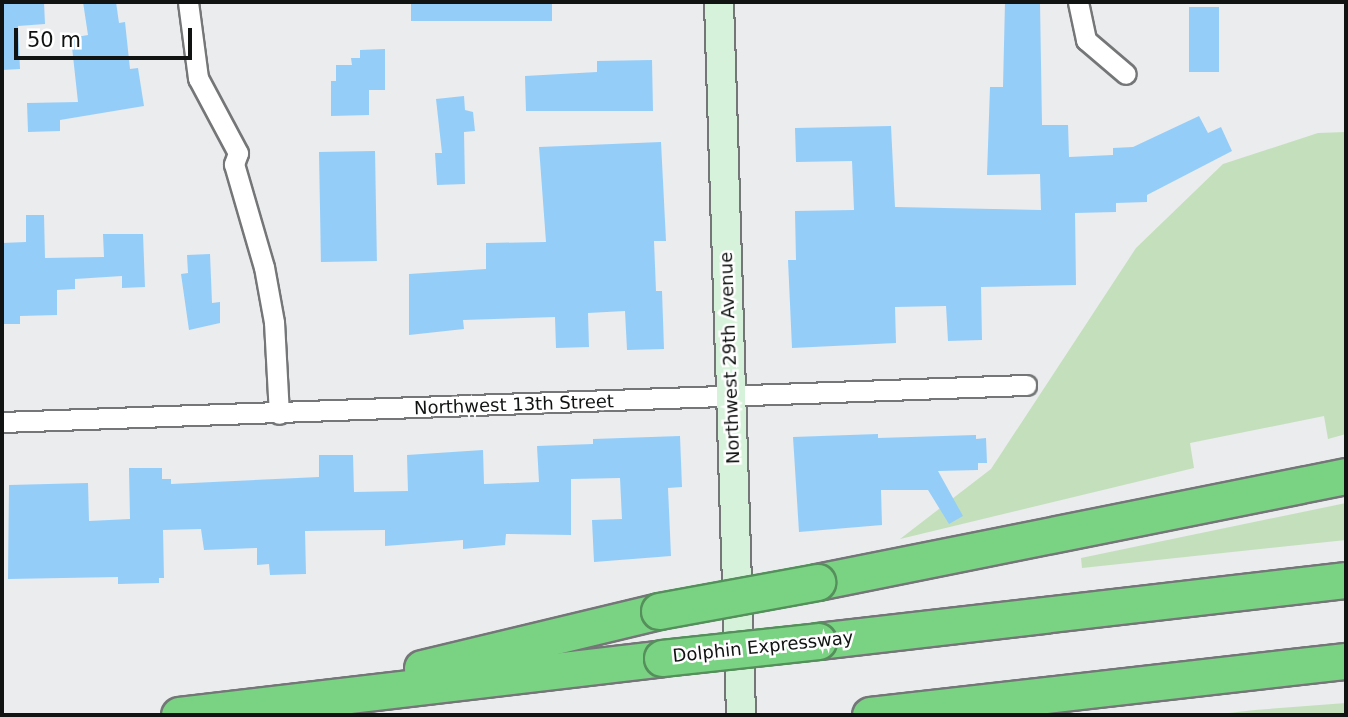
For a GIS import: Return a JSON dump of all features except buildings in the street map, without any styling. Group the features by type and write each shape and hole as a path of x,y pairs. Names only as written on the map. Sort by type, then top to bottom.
{"highway":[{"path":"266,705 659,611 1346,476"},
{"name":"Dolphin Expressway","path":"180,715 1346,580"},
{"path":"870,715 1346,662"}],"street":[{"path":"188,2 198,78 238,153 234,164 266,277 276,346 279,414"},
{"name":"Northwest 29th Avenue","path":"719,2 741,715"},
{"path":"1078,2 1086,40 1126,74"},
{"name":"Northwest 13th Street","path":"2,422 1026,385"}],"green space":[{"path":"1346,132 1346,434 1328,439 1324,416 1190,443 1194,468 900,539 991,469 1136,248 1223,164 1318,133"},
{"path":"1346,503 1346,540 1082,568 1081,558"},
{"path":"1346,703 1346,715 1211,715 1255,710"}]}
